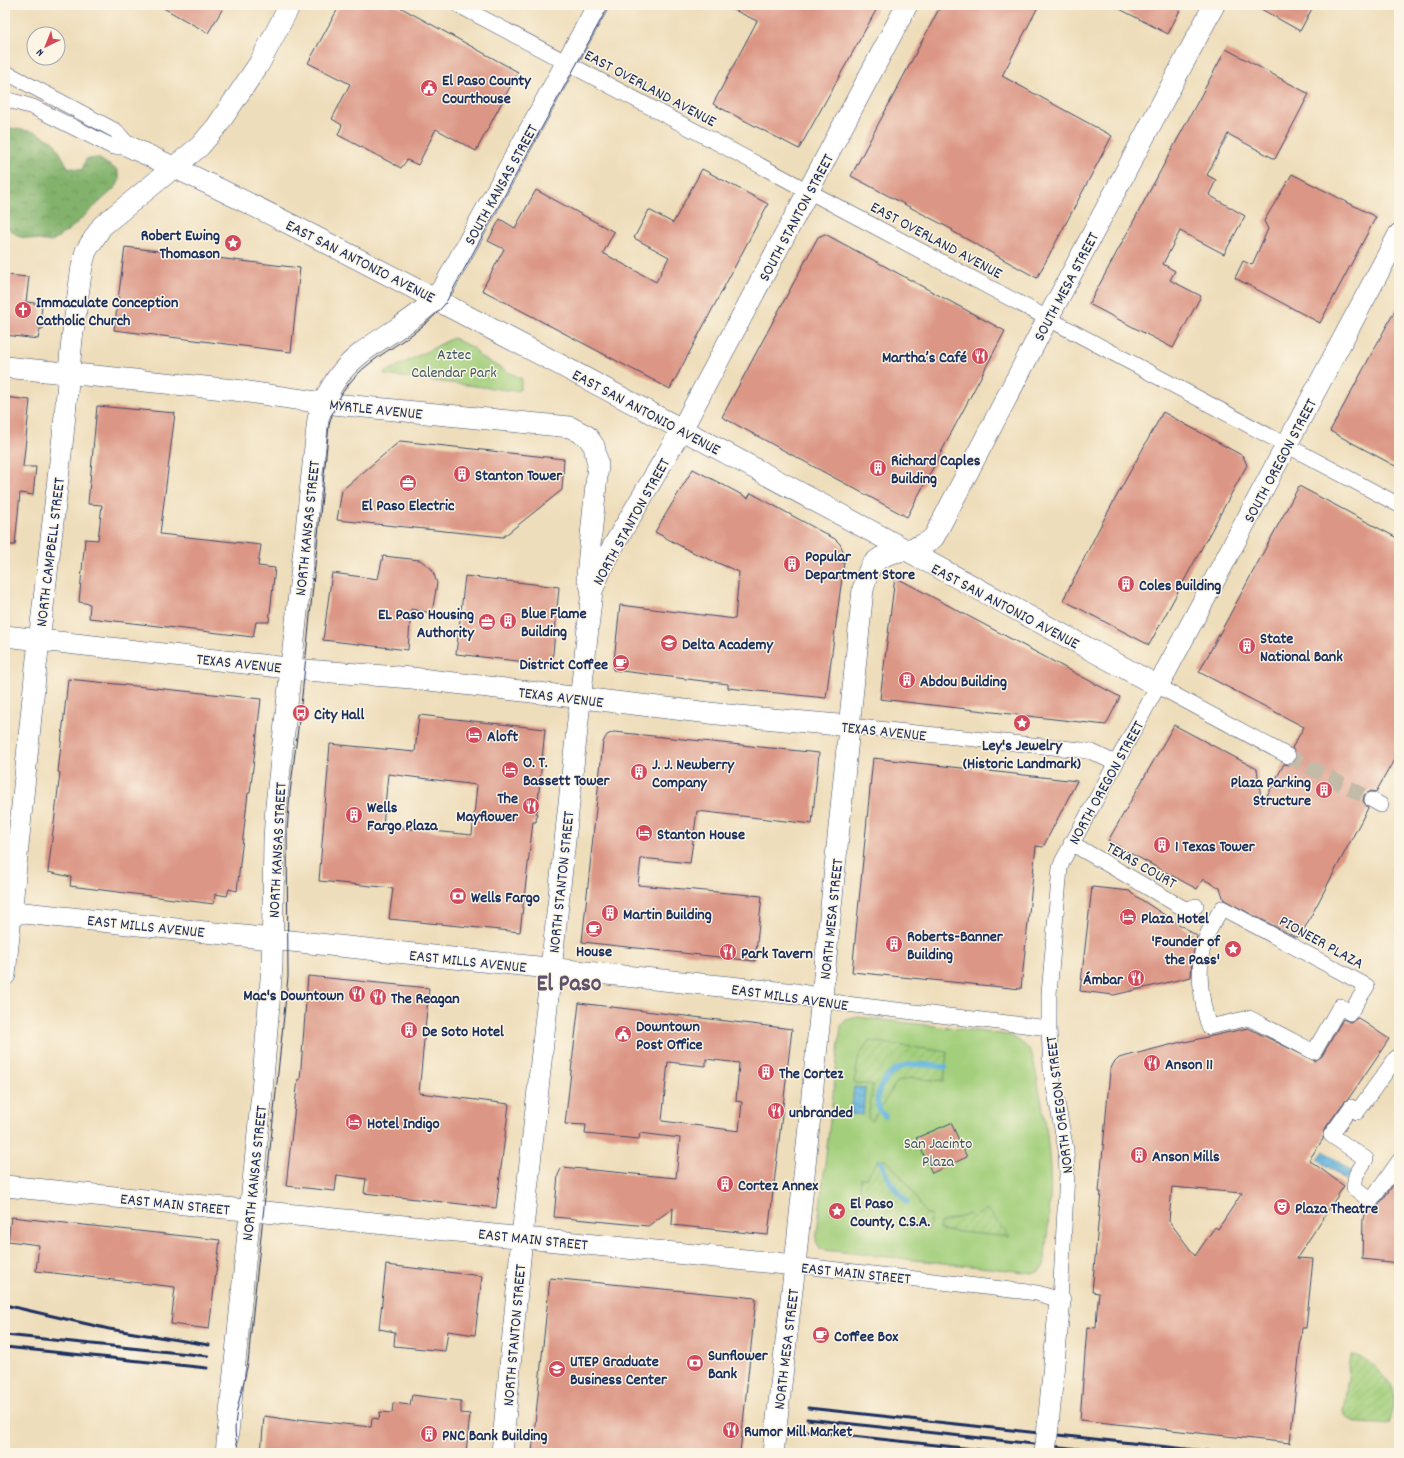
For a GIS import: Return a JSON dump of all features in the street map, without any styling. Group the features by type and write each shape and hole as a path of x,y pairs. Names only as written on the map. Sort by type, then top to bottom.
{"street":[{"name":"NORTH CAMPBELL STREET","path":"5,975 8,911 62,444 68,373 82,266 92,240 102,226 200,146 217,126 259,64 290,5"},
{"name":"EAST OVERLAND AVENUE","path":"458,5 1399,505"},
{"name":"SOUTH KANSAS STREET","path":"435,299 450,277 598,5"},
{"name":"SOUTH STANTON STREET","path":"682,429 907,5"},
{"name":"SOUTH MESA STREET","path":"904,551 922,547 934,537 1214,5"},
{"name":"EAST SAN ANTONIO AVENUE","path":"5,72 116,131 130,147 315,236 435,299 682,429 904,551 1288,756"},
{"path":"5,99 33,107 112,147 130,147"},
{"name":"SOUTH OREGON STREET","path":"1158,686 1399,234"},
{"name":"NORTH KANSAS STREET","path":"226,1453 262,1092 272,966 274,840 318,419 323,403 332,384 348,365 374,344 422,311 435,299"},
{"name":"MYRTLE AVENUE","path":"5,366 266,393 323,403 570,427 587,436 594,446 598,465 587,576 592,591"},
{"name":"NORTH STANTON STREET","path":"502,1453 522,1237 592,591 605,560 682,429"},
{"name":"NORTH MESA STREET","path":"773,1453 795,1265 863,589 872,566 880,559 904,551"},
{"name":"TEXAS AVENUE","path":"5,636 291,668 412,678 718,714 1080,750 1092,752 1116,763"},
{"name":"NORTH OREGON STREET","path":"1045,1453 1060,1300 1067,1174 1066,1150 1051,1070 1049,1028 1050,994 1060,868 1071,843 1158,686"},
{"name":"TEXAS COURT","path":"1071,843 1183,908 1189,909 1196,906"},
{"name":"PIONEER PLAZA","path":"1222,908 1367,986 1350,1014 1340,1006 1314,1052 1249,1018 1209,1027 1201,995 1200,975 1204,941 1215,920 1222,908"},
{"name":"EAST MILLS AVENUE","path":"8,911 796,994 846,1004 1049,1028"},
{"path":"1399,1059 1396,1058 1357,1112 1351,1107 1331,1135 1366,1159 1356,1175 1354,1188 1371,1201 1399,1161"},
{"name":"EAST MAIN STREET","path":"5,1186 795,1265 1037,1293 1060,1300"}],"green space":[{"path":"5,127 35,132 54,142 68,167 82,170 86,159 98,158 117,170 120,179 116,187 70,229 51,242 20,237 5,226"},
{"name":"Aztec Calendar Park","path":"453,338 473,348 480,357 522,379 520,389 516,391 385,375 384,373"},
{"name":"San Jacinto Plaza","path":"858,1017 1009,1035 1022,1043 1032,1054 1046,1125 1050,1180 1049,1217 1044,1266 1039,1272 1034,1273 824,1250 820,1248 816,1241 841,1026 846,1020"},
{"path":"869,1041 947,1052 944,1081 910,1078 897,1082 872,1121 868,1118 873,1085 854,1083 859,1056"},
{"path":"885,1159 907,1183 926,1214 931,1214 929,1229 857,1222 861,1178 866,1178 878,1160"},
{"path":"987,1209 1010,1237 939,1230 940,1223 969,1214 973,1218"},
{"path":"1351,1355 1366,1360 1386,1377 1390,1383 1393,1390 1394,1405 1389,1424 1357,1422 1346,1417 1343,1412"}],"water":[{"path":"854,1087 865,1088 863,1115 851,1114"},
{"path":"1324,1151 1353,1173 1347,1181 1318,1159"}],"building":[{"path":"158,5 225,5 208,33"},
{"name":"El Paso County Courthouse","path":"340,5 396,5 518,72 476,151 436,129 418,165 407,160 401,168 338,135 342,125 332,119 350,84 308,63"},
{"path":"724,5 879,5 799,149 713,104 757,21"},
{"path":"941,5 1039,5 1002,76 1112,136 1037,278 952,231 953,230 851,176"},
{"path":"1112,5 1170,5 1180,10 1168,34"},
{"path":"1254,5 1314,5 1300,31"},
{"path":"1226,49 1309,94 1275,159 1228,134 1207,175 1216,180 1209,195 1245,216 1224,254 1180,231 1163,264 1175,271 1170,280 1201,296 1173,348 1089,304"},
{"path":"702,169 768,204 670,389 482,290 504,249 488,241 500,219 515,228 536,190 614,232 603,253 656,282 669,257 634,238 649,210 673,223"},
{"path":"1292,174 1376,217 1320,323 1235,278 1243,261 1252,265 1268,229 1264,221"},
{"path":"825,234 1005,331 907,517 722,417 818,237"},
{"path":"125,247 300,268 291,352 114,330"},
{"name":"Immaculate Conception Catholic Church","path":"5,275 29,277 26,302 42,304 41,316 44,317 43,329 40,329 38,339 5,335"},
{"path":"1399,303 1399,468 1330,431"},
{"path":"5,397 30,400 23,467 36,467 33,495 20,493 15,545 5,545"},
{"path":"97,406 175,413 160,534 261,545 258,566 275,568 269,622 256,622 253,637 89,618 90,604 79,602 85,539 98,540 102,505 88,504"},
{"path":"1163,412 1243,456 1247,465 1149,645 1063,600 1103,521"},
{"name":"Stanton Tower","path":"400,441 564,459 562,490 503,537 337,520 342,490"},
{"path":"693,469 748,498 751,493 835,539 840,544 845,555 826,698 728,688 728,684 613,670 620,605 735,619 739,572 690,551 655,532"},
{"path":"1299,486 1399,539 1399,751 1376,792 1371,791 1364,795 1363,801 1368,808 1301,935 1295,937 1224,900 1220,888 1203,879 1197,889 1108,841 1174,725 1257,769 1262,805 1284,764 1289,765 1296,761 1297,755 1292,748 1304,727 1199,672"},
{"path":"383,556 420,560 432,569 437,583 432,613 411,609 408,650 323,640 332,573 378,579"},
{"name":"Blue Flame Building","path":"465,576 559,587 552,665 456,654"},
{"path":"895,577 1120,697 1106,725 880,699"},
{"path":"68,679 261,699 250,793 248,793 237,891 229,889 227,896 215,894 214,904 70,886 71,877 48,872 60,773 58,772"},
{"path":"419,715 545,729 536,822 533,822 520,932 389,919 393,888 319,881 330,744 415,752","holes":["388,774 477,785 472,835 383,826"]},
{"path":"614,732 819,753 812,824 697,811 690,863 641,858 638,885 762,896 755,961 582,942 603,742 607,735"},
{"path":"873,758 1077,781 1043,847 1036,846 1021,989 852,972"},
{"name":"Plaza Hotel","path":"1092,887 1130,891 1197,936 1192,961 1191,977 1114,995 1080,991"},
{"path":"308,976 429,988 419,1093 509,1104 496,1208 364,1193 366,1179 337,1175 335,1191 286,1186 298,1079 300,1080"},
{"path":"579,1003 792,1029 768,1235 672,1225 673,1208 648,1226 554,1217 558,1175 562,1167 676,1178 680,1138 640,1133 639,1139 585,1134 586,1125 565,1124","holes":["706,1059 739,1063 736,1101 742,1102 739,1131 662,1121 668,1062 706,1066"]},
{"path":"1358,1018 1389,1039 1349,1098 1344,1102 1324,1130 1323,1139 1309,1160 1344,1186 1297,1258 1313,1259 1306,1328 1302,1328 1290,1443 1080,1420 1087,1327 1096,1328 1099,1293 1092,1292 1110,1071 1113,1064 1119,1058 1185,1041 1248,1028 1315,1061 1322,1056 1343,1019 1350,1022","holes":["1172,1187 1242,1193 1218,1229 1215,1227 1195,1256 1169,1221"]},
{"path":"951,1123 967,1157 932,1173 916,1138"},
{"path":"1399,1177 1399,1263 1362,1259 1363,1218 1367,1209 1374,1209 1378,1206"},
{"path":"11,1217 220,1240 209,1329 171,1324 175,1287 36,1271 39,1245 8,1241"},
{"path":"386,1265 482,1276 475,1335 448,1331 445,1351 394,1346 395,1332 379,1329"},
{"path":"550,1278 756,1298 740,1453 532,1453"},
{"path":"412,1395 461,1401 461,1413 470,1414 466,1453 261,1453 264,1416 298,1421 298,1419 371,1427 372,1418 379,1419 380,1412 392,1413 393,1403 410,1405"}],"waterway":[{"path":"885,1116 879,1109 877,1102 878,1094 887,1078 893,1072 900,1067 913,1064 945,1067"},
{"path":"881,1162 890,1182 907,1202"}],"tunnel":[{"path":"1288,756 1372,800"}],"tram line":[{"path":"240,1453 235,1433 235,1423 248,1360 288,977 287,831 329,425 337,402 349,384 363,369 412,334 445,304 609,5"}],"railway":[{"path":"5,1305 109,1329 209,1345"},
{"path":"5,1335 208,1356"},
{"path":"5,1347 207,1368"},
{"path":"808,1408 1224,1453"},
{"path":"807,1419 1116,1453"},
{"path":"805,1431 1011,1453"}],"place":[{"name":"El Paso County Courthouse","path":"429,88"},
{"name":"Robert Ewing Thomason","path":"233,243"},
{"name":"Immaculate Conception Catholic Church","path":"23,310"},
{"name":"Martha’s Café","path":"980,356"},
{"name":"Richard Caples Building","path":"878,468"},
{"name":"Stanton Tower","path":"462,474"},
{"name":"El Paso Electric","path":"408,483"},
{"name":"Popular Department Store","path":"792,564"},
{"name":"Coles Building","path":"1126,584"},
{"name":"Blue Flame Building","path":"508,621"},
{"name":"EL Paso Housing Authority","path":"487,622"},
{"name":"Delta Academy","path":"669,643"},
{"name":"State National Bank","path":"1247,646"},
{"name":"District Coffee","path":"621,663"},
{"name":"Abdou Building","path":"907,680"},
{"name":"City Hall","path":"301,713"},
{"name":"Ley's Jewelry (Historic Landmark)","path":"1022,723"},
{"name":"Aloft","path":"474,735"},
{"name":"O. T. Bassett Tower","path":"510,770"},
{"name":"J. J. Newberry Company","path":"639,772"},
{"name":"Plaza Parking Structure","path":"1324,790"},
{"name":"The Mayflower","path":"531,806"},
{"name":"Wells Fargo Plaza","path":"354,815"},
{"name":"Stanton House","path":"644,833"},
{"name":"1 Texas Tower","path":"1162,845"},
{"name":"Wells Fargo","path":"458,896"},
{"name":"Martin Building","path":"610,913"},
{"name":"Plaza Hotel","path":"1128,917"},
{"name":"House","path":"594,929"},
{"name":"Roberts-Banner Building","path":"894,944"},
{"name":"'Founder of the Pass'","path":"1233,949"},
{"name":"Park Tavern","path":"728,952"},
{"name":"Ámbar","path":"1136,978"},
{"name":"Mac's Downtown","path":"357,994"},
{"name":"The Reagan","path":"378,997"},
{"name":"De Soto Hotel","path":"409,1030"},
{"name":"Downtown Post Office","path":"623,1034"},
{"name":"Anson 11","path":"1152,1063"},
{"name":"The Cortez","path":"766,1072"},
{"name":"unbranded","path":"776,1111"},
{"name":"Hotel Indigo","path":"354,1122"},
{"name":"Anson Mills","path":"1139,1155"},
{"name":"Cortez Annex","path":"725,1184"},
{"name":"Plaza Theatre","path":"1282,1207"},
{"name":"El Paso County, C.S.A.","path":"837,1211"},
{"name":"Coffee Box","path":"821,1335"},
{"name":"Sunflower Bank","path":"695,1363"},
{"name":"UTEP Graduate Business Center","path":"557,1369"},
{"name":"Rumor Mill Market","path":"731,1430"},
{"name":"PNC Bank Building","path":"429,1434"}],"district":[{"name":"El Paso","path":"569,982"}]}
